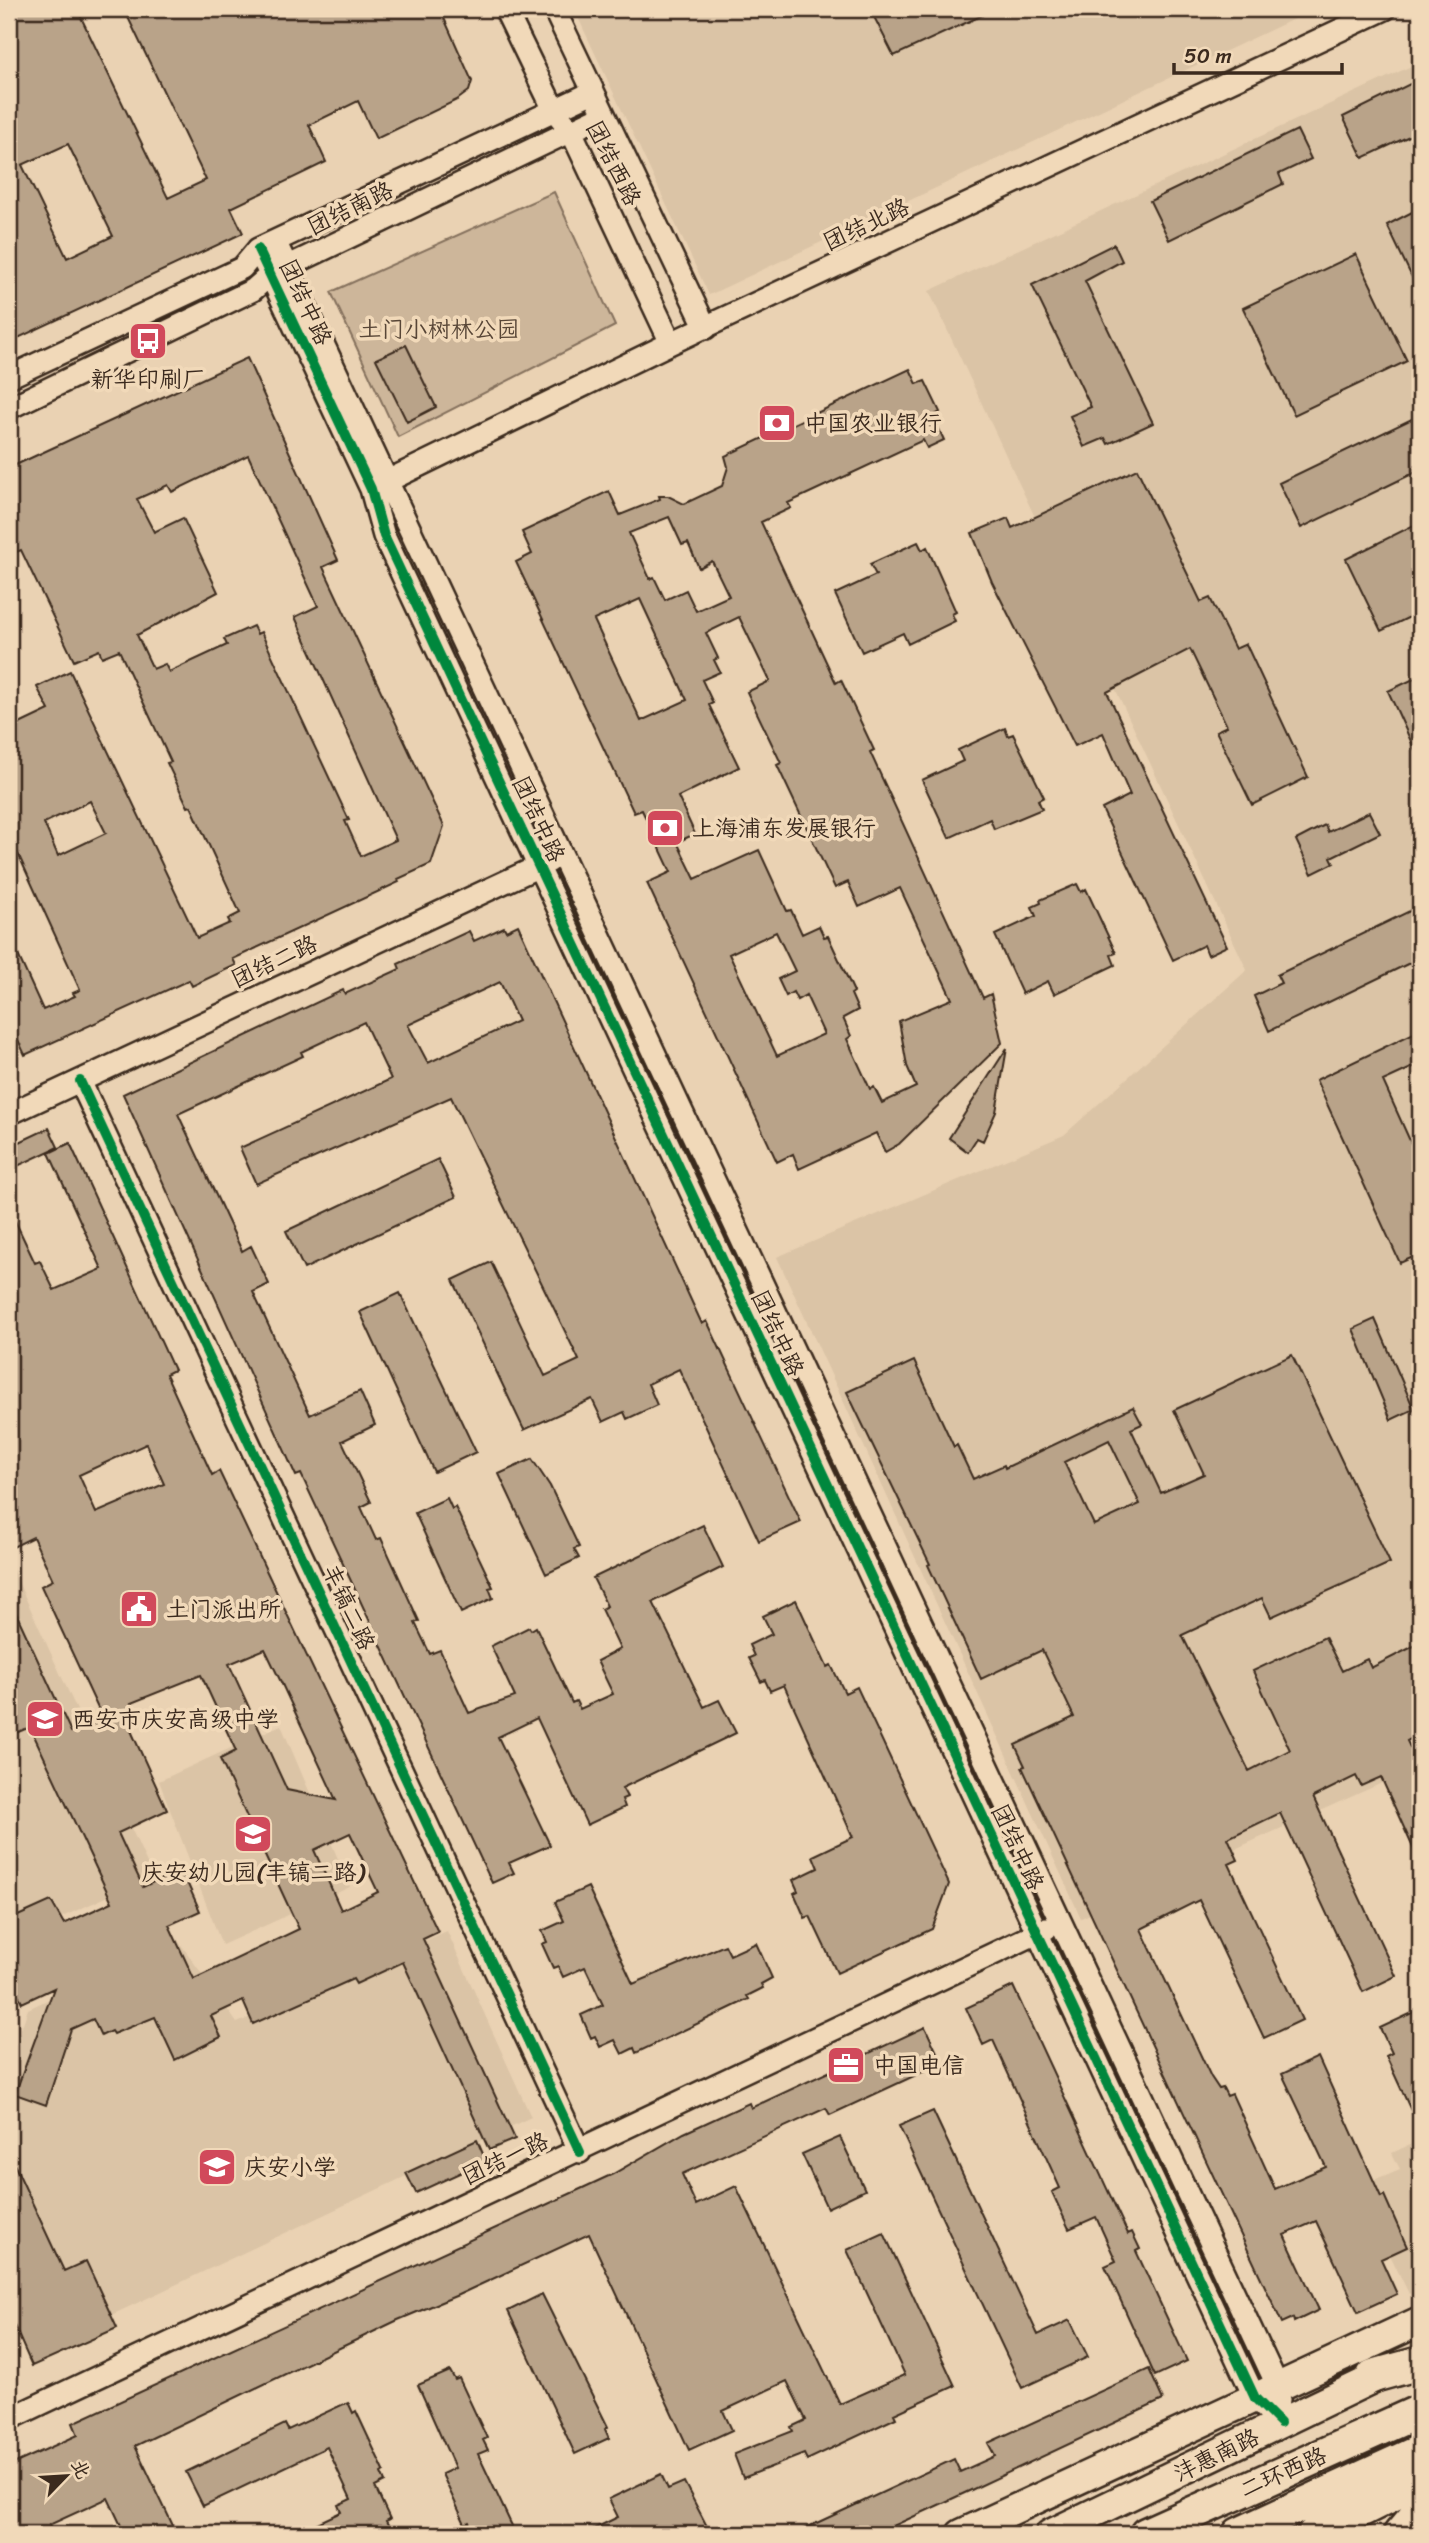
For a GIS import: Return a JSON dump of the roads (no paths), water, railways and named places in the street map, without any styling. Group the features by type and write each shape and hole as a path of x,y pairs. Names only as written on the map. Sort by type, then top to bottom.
{"highway":[{"path":"1373,2376 1420,2360"},
{"name":"二环西路","path":"1154,2530 1420,2411"},
{"name":"二环西路","path":"1238,2534 1420,2451"},
{"path":"1314,2534 1420,2481"},
{"path":"1400,2534 1420,2511"}],"main road":[{"path":"961,2534 1420,2321"},
{"name":"沣惠南路","path":"1050,2534 1373,2376"}],"street":[{"name":"团结西路","path":"505,9 554,110 571,131 671,343"},
{"name":"团结西路","path":"554,9 706,328"},
{"name":"团结北路","path":"379,485 671,343 1385,9"},
{"name":"团结南路","path":"9,377 242,268 267,245 593,92"},
{"name":"团结南路","path":"9,408 253,290 279,271 604,115"},
{"name":"团结中路","path":"267,245 379,485 561,855 1061,1923 1280,2423"},
{"name":"团结中路","path":"379,485 384,536 1036,1934 1266,2393"},
{"name":"团结二路","path":"9,1114 561,855"},
{"name":"丰镐二路","path":"80,1081 579,2152"},
{"name":"团结一路","path":"9,2418 1061,1923"}],"place":[{"name":"新华印刷厂","path":"148,341"},
{"name":"中国农业银行","path":"777,423"},
{"name":"上海浦东发展银行","path":"665,828"},
{"name":"土门派出所","path":"139,1609"},
{"name":"西安市庆安高级中学","path":"45,1719"},
{"name":"庆安幼儿园(丰镐二路)","path":"253,1834"},
{"name":"中国电信","path":"846,2065"},
{"name":"庆安小学","path":"217,2167"}],"park label":[{"name":"土门小树林公园","path":"439,329"}]}
